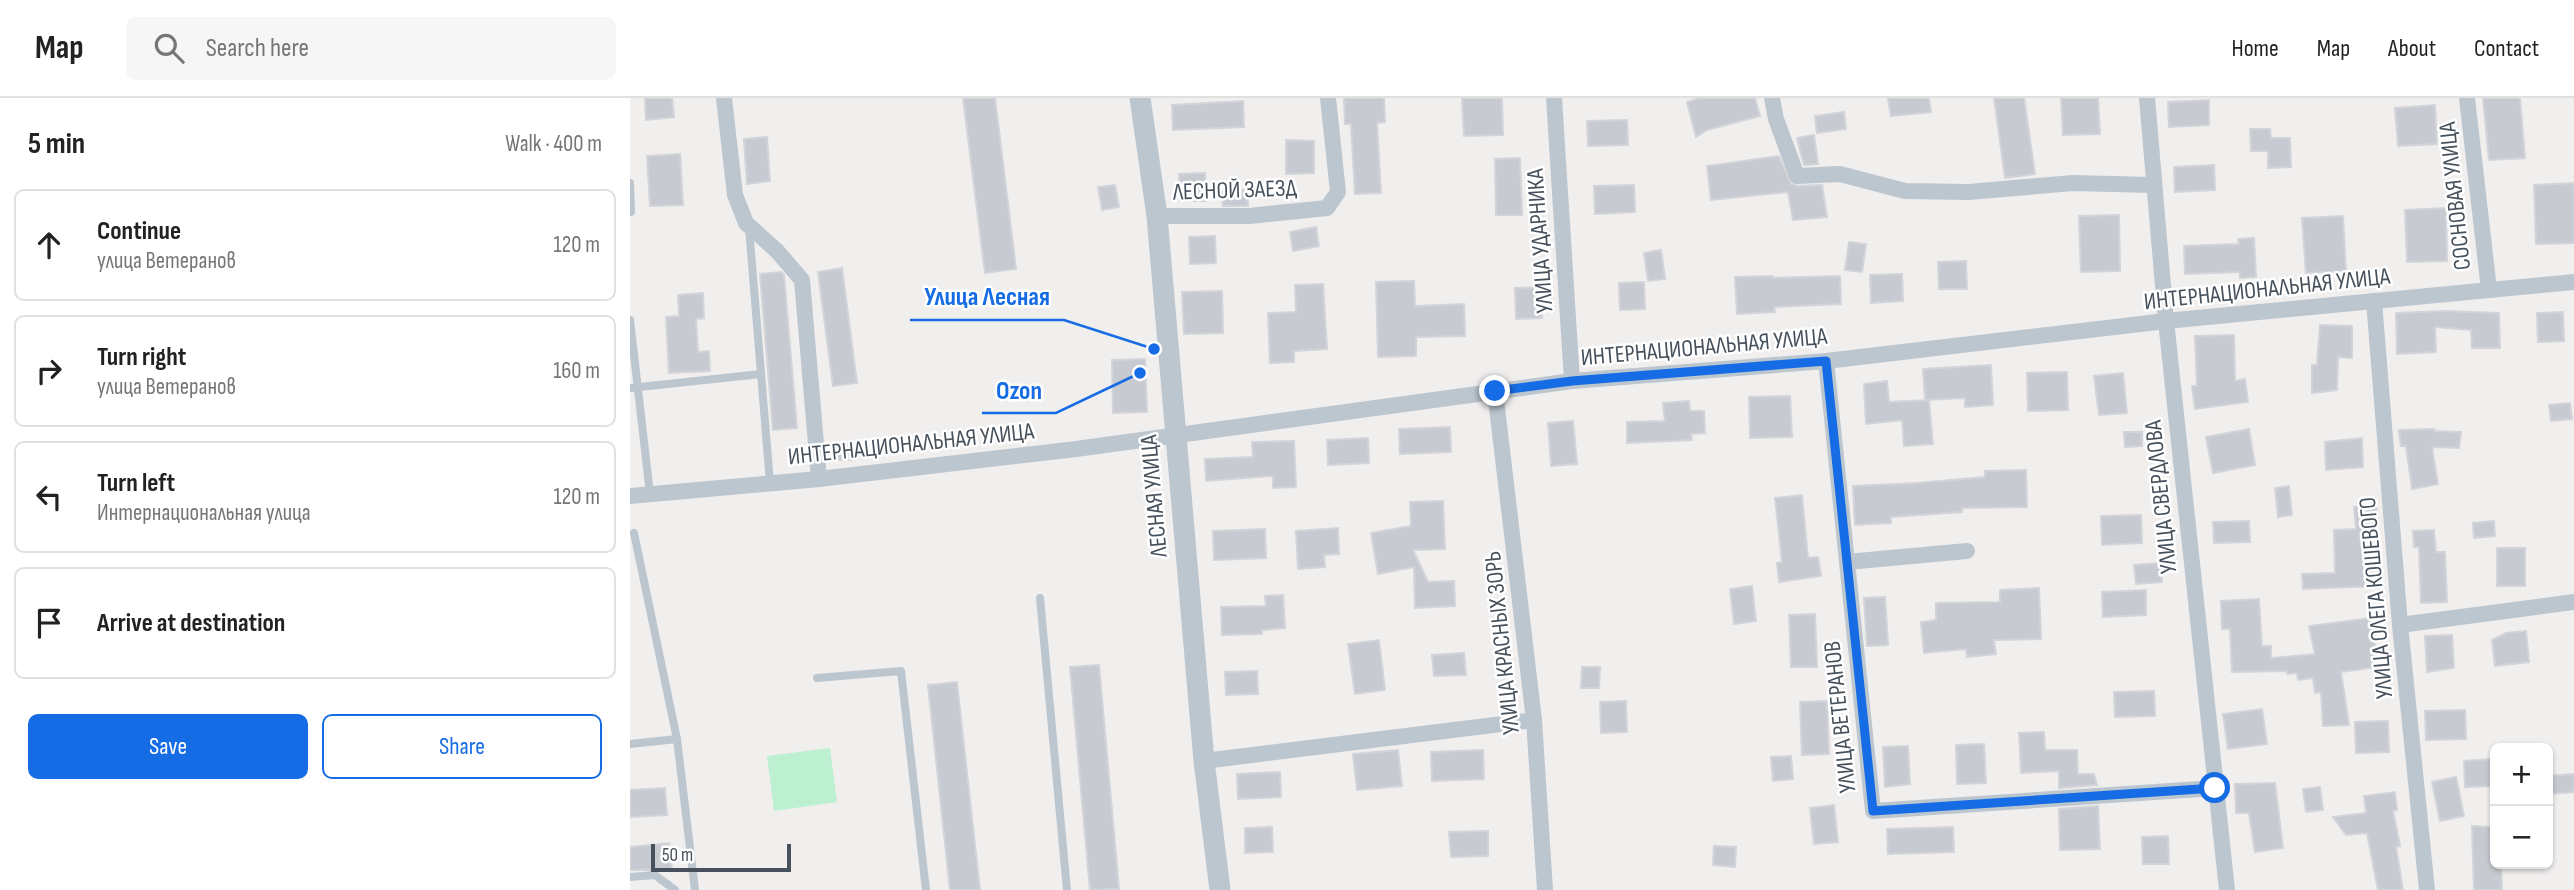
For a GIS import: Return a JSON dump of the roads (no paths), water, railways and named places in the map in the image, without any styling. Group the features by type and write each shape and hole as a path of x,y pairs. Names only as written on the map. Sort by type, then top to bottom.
{"street":[{"path":"724,98 735,195 749,226 777,251 802,280 819,479"},
{"name":"ЛЕСНАЯ УЛИЦА","path":"1140,98 1157,216 1204,761 1220,890"},
{"name":"ЛЕСНОЙ ЗАЕЗД","path":"1157,216 1249,216 1327,208 1338,192 1328,98"},
{"name":"УЛИЦА УДАРНИКА","path":"1553,98 1572,381"},
{"path":"1772,98 1776,119 1797,176 1840,174 1905,191 1969,192 2073,183 2153,185"},
{"name":"УЛИЦА СВЕРДЛОВА","path":"2147,98 2166,321 2227,890"},
{"name":"СОСНОВАЯ УЛИЦА","path":"2467,98 2488,290"},
{"name":"ИНТЕРНАЦИОНАЛЬНАЯ УЛИЦА","path":"630,496 819,479 1175,435 1572,381 1826,361 2166,321 2574,282"},
{"name":"УЛИЦА ОЛЕГА КОШЕВОГО","path":"2374,301 2400,625 2427,890"},
{"name":"УЛИЦА ВЕТЕРАНОВ","path":"1826,361 1873,811 2215,788"},
{"name":"УЛИЦА КРАСНЫХ ЗОРЬ","path":"1495,391 1534,720 1545,890"},
{"path":"1847,562 1968,551"},
{"path":"2400,625 2574,602"},
{"path":"1204,761 1534,720"}],"lane":[{"path":"630,183 631,212"},
{"path":"749,226 769,483"},
{"path":"630,320 634,387 650,494"},
{"path":"634,387 761,374"},
{"path":"634,533 677,739 695,890"},
{"path":"1040,598 1067,890"},
{"path":"817,678 901,671 926,890"},
{"path":"630,744 677,739"},
{"path":"630,877 654,875 675,890"}],"place":[{"name":"Улица Лесная","path":"1154,349"},
{"name":"Ozon","path":"1140,373"}]}
